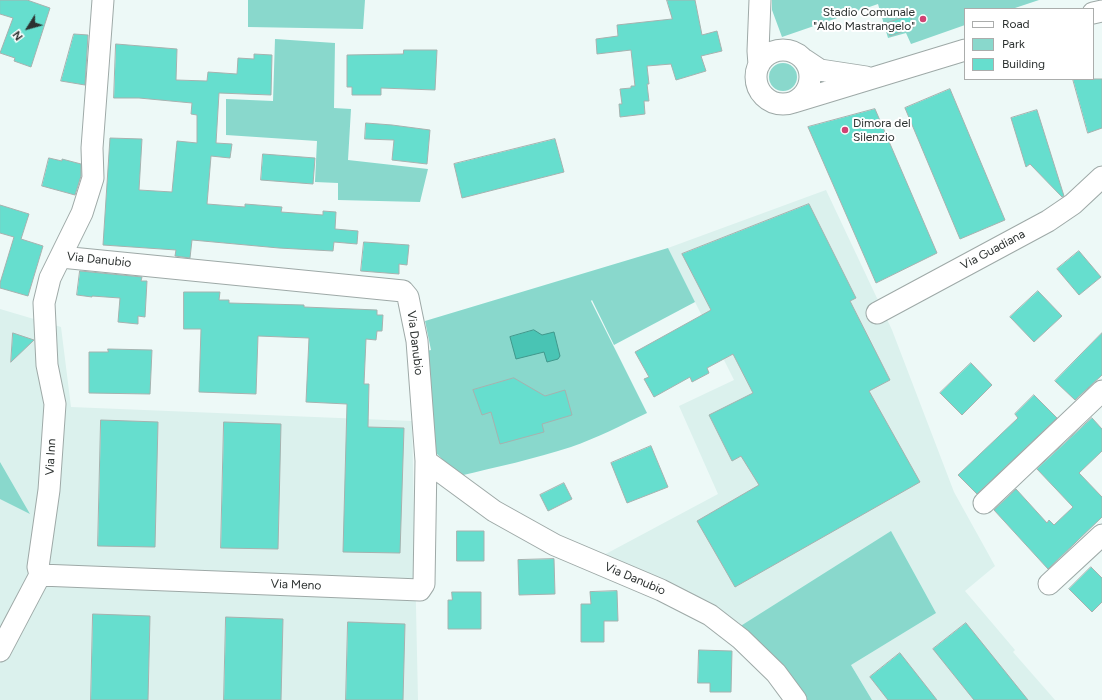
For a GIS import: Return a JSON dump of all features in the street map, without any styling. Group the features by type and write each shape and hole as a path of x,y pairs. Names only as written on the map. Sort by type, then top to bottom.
{"street":[{"name":"Via Danubio","path":"103,0 92,148 93,178 82,213 61,256 403,291 408,297 417,340 426,461 494,511 555,545 661,590 710,615 741,639 776,673 796,700"},
{"path":"760,5 764,23 779,50"},
{"path":"759,65 758,52 760,5"},
{"path":"873,78 820,70 793,51 786,50 771,52 759,65 756,74 757,83 761,92 767,98 785,104 794,102 873,78 964,50"},
{"path":"794,102 801,97 810,83 809,67 805,60"},
{"name":"Via Guadiana","path":"877,313 1048,221 1072,204 1102,177"},
{"name":"Via Inn","path":"0,652 40,575 38,567 49,490 55,404 46,365 44,303 50,278 61,256"},
{"path":"984,503 1102,391"},
{"name":"Via Meno","path":"40,575 420,590 424,584 426,461"},
{"path":"1049,584 1102,535"}],"shaded area":[{"path":"826,190 892,330 954,492 995,566 965,591 1015,650 1013,652 1055,700 872,700 851,665 739,627 602,556 718,494 679,406 734,380 668,248"},
{"path":"0,309 61,327 71,407 412,421 418,700 0,700"},
{"path":"534,330 542,335 554,332 560,356 558,359 547,362 544,352 516,359 510,337"}],"green space":[{"path":"248,0 365,0 363,29 248,27"},
{"name":"Stadio Comunale \"Aldo Mastrangelo\"","path":"772,0 1039,0 1015,8 964,8 964,25 911,44 906,33 888,38 878,4 782,37 772,10"},
{"path":"275,39 335,43 334,108 351,109 348,160 428,169 420,202 338,200 338,183 315,182 317,141 226,135 226,99 273,101"},
{"path":"783,63 793,67 797,77 793,87 783,91 773,87 769,77 773,67"},
{"path":"668,248 695,302 614,345 592,300 591,301 647,413 571,447 459,476 433,450 426,351 431,350 425,321"},
{"path":"0,462 30,514 0,499"},
{"path":"891,531 936,613 851,665 872,700 803,700 739,627"}],"building":[{"path":"0,0 27,0 50,8 31,67 14,61 15,58 0,53 13,18 0,14"},
{"path":"667,0 695,0 702,35 717,31 722,51 701,56 706,71 676,80 671,64 647,66 649,101 644,101 645,114 620,117 619,104 622,104 620,89 635,86 631,50 597,54 596,39 618,36 617,25 672,19"},
{"path":"910,15 914,27 890,36 885,24"},
{"path":"74,34 88,35 85,85 61,81"},
{"path":"116,44 177,49 176,80 207,81 208,72 237,74 238,58 254,59 254,54 272,55 271,95 219,93 216,143 232,144 230,158 211,156 207,204 245,207 245,204 282,207 281,212 323,215 323,211 336,212 335,229 358,231 357,244 334,242 333,251 279,248 192,240 190,258 175,256 176,250 103,245 110,138 142,139 139,190 172,192 177,141 197,143 197,115 191,114 192,103 139,98 114,98"},
{"path":"404,50 437,50 435,90 381,88 381,95 352,95 352,87 347,87 347,55 403,54"},
{"path":"1102,79 1102,128 1088,133 1073,80"},
{"path":"950,89 1005,220 960,239 905,108"},
{"path":"875,109 937,253 876,283 808,127"},
{"path":"1037,110 1064,196 1062,197 1030,164 1026,167 1011,118"},
{"path":"366,123 430,130 427,164 392,160 394,140 365,139"},
{"path":"555,139 564,172 462,198 454,164"},
{"path":"263,154 315,158 313,184 261,180"},
{"path":"49,158 62,161 62,159 81,164 81,176 75,195 42,186"},
{"path":"809,204 856,298 850,301 890,380 869,391 920,482 735,587 697,521 759,485 741,456 732,461 709,415 753,393 733,354 707,368 709,373 692,382 690,377 654,397 644,379 649,377 635,352 711,310 682,254"},
{"path":"0,205 29,214 21,239 43,246 28,296 0,288 0,283 14,237 0,233"},
{"path":"364,242 409,245 407,265 399,264 399,274 361,271"},
{"path":"1079,251 1101,277 1079,295 1057,269"},
{"path":"80,271 142,277 141,281 147,281 145,317 138,316 138,324 118,322 120,298 77,295"},
{"path":"1038,291 1062,316 1034,342 1010,317"},
{"path":"184,292 220,292 219,300 229,300 229,303 304,305 304,307 377,310 377,315 383,315 382,331 377,331 376,340 366,339 364,384 369,384 368,427 404,428 400,553 343,552 347,404 306,402 309,338 258,336 256,394 199,392 201,329 184,329"},
{"path":"13,333 34,340 11,362"},
{"path":"1102,333 1102,375 1075,400 1055,381"},
{"path":"108,349 152,350 150,394 89,393 89,352 108,352"},
{"path":"971,363 992,385 962,415 940,393"},
{"path":"514,378 545,396 565,390 572,415 542,424 544,432 500,444 491,412 482,415 473,390"},
{"path":"1034,395 1057,418 977,494 958,475 1018,418 1015,414"},
{"path":"1092,418 1102,429 1102,451 1079,473 1102,497 1102,517 1048,569 994,510 1016,489 1047,523 1049,520 1054,525 1073,507 1037,469"},
{"path":"101,420 158,422 155,547 98,546"},
{"path":"224,422 281,424 278,549 221,548"},
{"path":"651,446 668,487 627,503 611,463"},
{"path":"564,483 572,499 548,511 540,495"},
{"path":"457,531 484,531 484,561 457,561"},
{"path":"554,559 555,594 519,595 518,560"},
{"path":"1091,567 1102,578 1102,602 1092,612 1069,589"},
{"path":"617,591 618,621 604,621 604,642 581,642 581,604 591,604 590,592"},
{"path":"452,592 481,592 481,629 448,629 448,600 452,600"},
{"path":"93,614 150,616 148,700 91,700"},
{"path":"226,617 283,619 281,700 224,700"},
{"path":"348,622 405,624 403,700 346,700"},
{"path":"966,623 1028,700 974,700 933,649"},
{"path":"699,650 732,651 731,692 710,692 710,683 698,683"},
{"path":"900,653 937,700 888,700 870,677"}],"place":[{"name":"Stadio Comunale \"Aldo Mastrangelo\"","path":"923,19"},
{"name":"Dimora del Silenzio","path":"845,130"}]}
